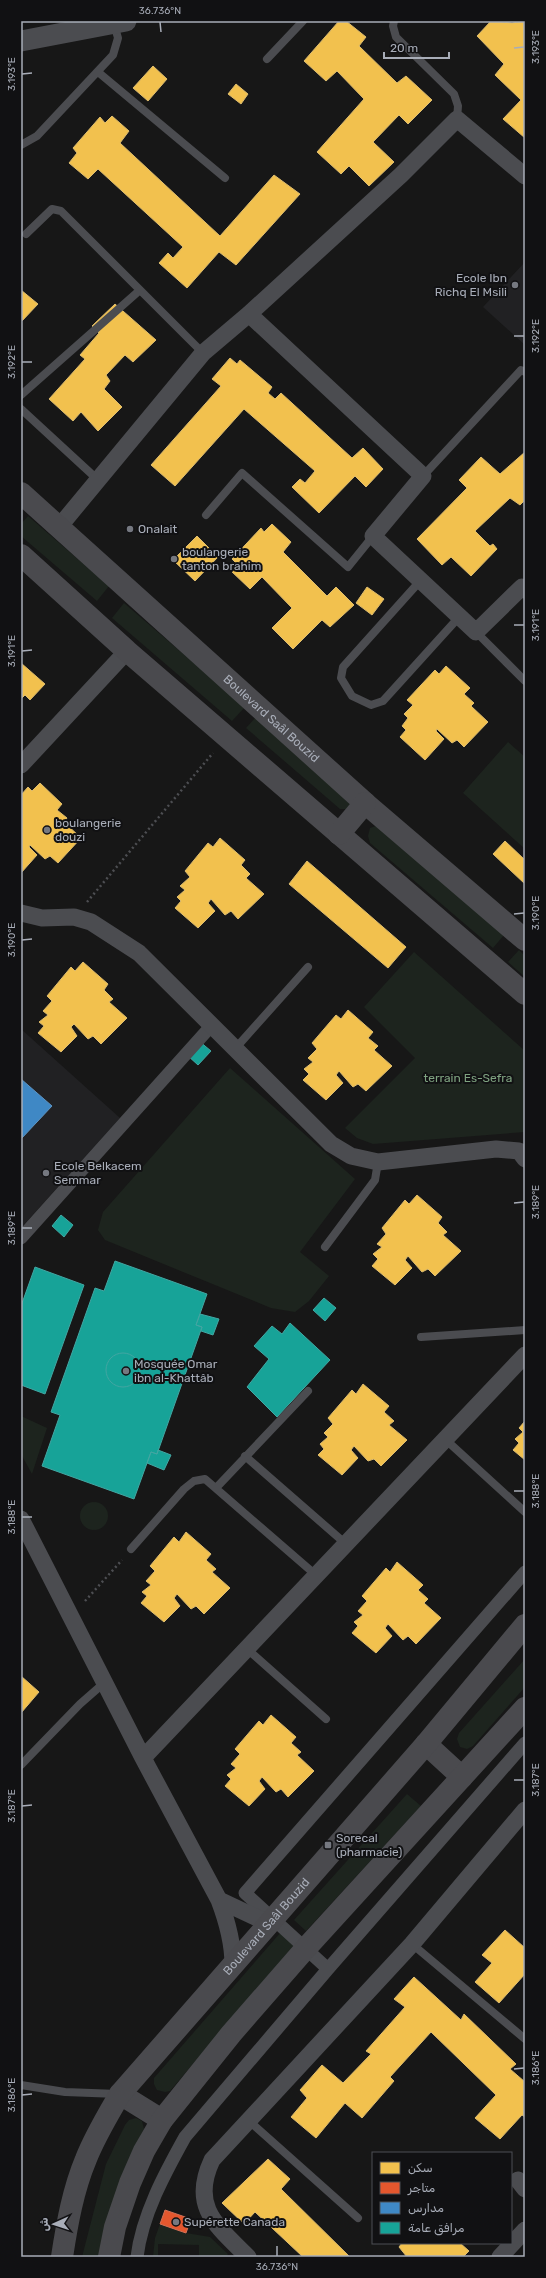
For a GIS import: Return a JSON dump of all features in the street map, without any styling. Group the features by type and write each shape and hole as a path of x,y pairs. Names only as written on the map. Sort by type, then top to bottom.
{"main road":[{"name":"Boulevard Saâl Bouzid","path":"21,493 365,803 525,940"},
{"path":"21,555 127,651 525,994"},
{"path":"340,834 365,803"},
{"name":"Boulevard Saâl Bouzid","path":"62,2257 75,2194 85,2160 97,2133 120,2094 272,1922 426,1744 525,1625"},
{"path":"109,2257 115,2228 130,2183 144,2151 162,2120 231,2034 306,1948 525,1708"},
{"path":"426,1744 462,1777"},
{"path":"120,2094 162,2120"}],"street":[{"path":"21,41 120,22"},
{"path":"59,527 97,479 203,353 249,314 401,175 457,120 525,176"},
{"path":"249,314 423,476 373,536 476,632 524,587"},
{"path":"21,765 127,651"},
{"path":"21,913 42,918 74,917 90,922 139,953 212,1025 234,1050 331,1144 351,1156 378,1162 496,1149 519,1151 525,1159"},
{"path":"21,1238 212,1025"},
{"path":"143,1758 525,1355"},
{"path":"21,1519 104,1683 219,1900 230,1933 233,1966"},
{"path":"328,1969 306,1948 272,1922 245,1893 525,1572"},
{"path":"137,2257 143,2227 171,2162 185,2137 328,1969 525,1743"},
{"path":"245,2256 213,2222 206,2207 203,2191 205,2175 212,2160 412,1944 525,1810"},
{"path":"219,1900 272,1922"},
{"path":"500,2257 525,2230"}],"lane":[{"path":"267,59 303,21"},
{"path":"394,21 393,26 396,37 454,94 458,106 457,120"},
{"path":"22,146 37,136 113,55 118,38 120,22"},
{"path":"98,72 225,178"},
{"path":"26,234 52,208 61,211 203,353"},
{"path":"21,395 140,290"},
{"path":"423,476 521,370 525,372"},
{"path":"21,409 97,479"},
{"path":"206,515 242,473 348,567 373,536"},
{"path":"420,580 343,667 341,678 352,696 371,705 383,700 460,616"},
{"path":"476,632 525,681"},
{"path":"234,1050 308,967"},
{"path":"325,1247 375,1180 378,1162"},
{"path":"421,1337 525,1330"},
{"path":"216,1488 308,1391"},
{"path":"446,1440 525,1512"},
{"path":"245,1456 346,1544"},
{"path":"131,1549 184,1489 194,1481 205,1479 317,1576"},
{"path":"247,1649 326,1719"},
{"path":"21,1765 80,1704 104,1683"},
{"path":"412,1944 525,2039"},
{"path":"21,2085 65,2092 120,2094"},
{"path":"249,2121 358,2218"}],"path":[{"path":"74,917 228,737"},
{"path":"71,1617 131,1549"}],"shaded area":[{"name":"Ecole Ibn Richq El Msili","path":"525,262 525,345 483,307"},
{"name":"Ecole Belkacem Semmar","path":"21,1029 120,1118 21,1228"}],"green space":[{"path":"28,516 109,586 97,601 21,536 21,524"},
{"path":"124,603 245,707 232,721 112,618"},
{"path":"257,716 352,802 346,809 340,809 246,728"},
{"path":"508,742 525,757 525,849 463,793"},
{"path":"376,826 504,935 493,948 370,843 368,836 370,828"},
{"path":"519,950 525,956 525,977 508,962"},
{"name":"terrain Es-Sefra","path":"414,952 525,1051 525,1132 373,1144 357,1138 345,1128 415,1058 364,1007"},
{"path":"230,1068 355,1179 300,1252 329,1276 309,1301 295,1312 271,1308 105,1240 98,1230 103,1212"},
{"path":"21,1416 47,1428 32,1474 21,1454"},
{"path":"94,1502 104,1506 108,1516 104,1526 94,1530 84,1526 80,1516 84,1506"},
{"path":"525,1659 525,1687 473,1746 467,1749 460,1747 457,1739 459,1733"},
{"path":"407,1794 421,1806 306,1931 294,1920"},
{"path":"281,1932 295,1944 170,2091 165,2092 157,2090 154,2084 154,2078"},
{"path":"136,2118 142,2121 144,2129 121,2177 101,2257 82,2257 106,2164 125,2125 129,2120"},
{"path":"160,2224 186,2233 210,2237 228,2254 226,2257 199,2257 199,2245 158,2244 158,2257 153,2257 155,2238"}],"building: سكن":[{"path":"339,21 346,21 366,37 359,46 397,83 406,76 432,100 408,124 399,115 373,142 394,162 369,186 349,166 341,174 317,152 364,99 337,71 326,81 304,61"},
{"path":"491,21 512,23 525,21 525,138 503,119 521,100 495,75 504,64 477,36"},
{"path":"153,66 167,79 148,101 133,88"},
{"path":"236,84 248,94 241,104 228,94"},
{"path":"112,116 129,131 120,143 220,236 274,175 300,194 236,265 219,252 187,288 159,263 168,253 173,258 183,247 98,169 88,179 69,163 77,153 73,148 100,117 105,123"},
{"path":"21,290 38,304 21,322"},
{"path":"115,304 156,340 133,362 125,355 106,375 110,381 104,389 122,407 98,431 81,412 73,421 49,399 85,359 80,355 99,333 92,326"},
{"path":"230,358 237,364 240,360 272,387 268,393 275,399 281,393 352,458 363,448 383,469 366,487 355,476 319,513 292,487 300,479 305,483 315,471 244,409 175,486 151,465 221,386 212,379"},
{"path":"525,452 525,500 520,505 510,498 475,531 490,546 493,544 497,549 471,576 451,557 442,565 417,539 467,488 459,480 481,457 500,474"},
{"path":"272,524 291,542 283,552 327,596 336,587 354,605 330,627 322,620 293,649 272,628 292,608 262,577 250,589 230,570 236,563 232,559 261,528 264,532"},
{"path":"197,536 218,557 195,581 173,560"},
{"path":"367,587 384,599 372,615 356,603"},
{"path":"21,663 45,684 30,700 25,695 21,699"},
{"path":"446,666 470,688 464,694 474,703 471,706 488,722 464,747 457,740 452,743 437,729 436,731 444,739 425,760 400,737 406,730 402,726 408,718 404,714 413,705 407,700 435,670 439,674"},
{"name":"boulangerie douzi","path":"40,783 62,804 57,810 67,818 64,822 81,838 58,863 50,856 45,859 30,845 29,847 37,855 21,873 21,795 28,787 32,791"},
{"path":"220,838 245,860 241,865 250,874 246,878 264,894 238,919 231,911 225,915 211,899 208,903 215,911 198,928 175,908 181,901 177,897 185,890 180,886 190,877 185,871 208,843 213,847"},
{"path":"505,841 525,860 525,884 493,854"},
{"path":"307,861 406,947 388,968 289,884"},
{"path":"83,962 108,984 104,990 113,999 109,1002 127,1018 101,1044 93,1036 88,1039 74,1024 71,1027 77,1036 61,1052 38,1033 44,1026 39,1022 48,1015 43,1011 52,1001 47,996 71,967 75,971"},
{"path":"348,1010 373,1032 368,1038 378,1046 374,1050 392,1066 366,1091 358,1084 353,1087 339,1071 336,1075 343,1083 326,1100 303,1080 309,1074 304,1069 313,1062 308,1058 317,1049 312,1043 336,1015 341,1019"},
{"path":"417,1195 442,1217 438,1223 447,1232 443,1235 461,1251 435,1276 428,1269 422,1272 408,1256 405,1260 412,1268 395,1285 372,1266 378,1259 373,1254 382,1247 377,1244 386,1234 382,1228 405,1200 409,1204"},
{"path":"363,1384 389,1406 384,1412 394,1421 389,1425 407,1440 381,1466 374,1459 368,1461 354,1446 351,1450 358,1458 342,1475 318,1455 324,1449 320,1444 328,1437 324,1433 333,1424 328,1418 352,1390 356,1394"},
{"path":"525,1421 525,1460 513,1450 519,1443 515,1439 523,1432 519,1428"},
{"path":"186,1532 211,1554 206,1560 216,1569 212,1572 230,1588 204,1614 196,1606 191,1609 177,1594 174,1598 180,1606 164,1622 141,1603 147,1596 142,1592 151,1585 146,1581 155,1571 150,1566 174,1537 179,1542"},
{"path":"397,1562 423,1585 418,1590 428,1599 424,1603 441,1618 416,1644 408,1636 403,1640 388,1624 385,1628 392,1636 376,1653 352,1633 358,1626 354,1622 363,1615 358,1611 367,1601 362,1596 386,1568 390,1572"},
{"path":"21,1676 39,1692 21,1713"},
{"path":"271,1715 296,1737 291,1743 301,1752 297,1755 314,1771 288,1797 281,1789 276,1792 262,1777 259,1781 265,1789 249,1806 225,1786 231,1779 227,1775 236,1768 231,1764 240,1754 235,1749 259,1721 263,1725"},
{"path":"505,1930 525,1948 525,1974 499,2003 475,1982 492,1963 482,1955"},
{"path":"414,1977 461,2020 464,2014 516,2064 510,2069 525,2082 525,2117 522,2115 500,2139 475,2118 496,2095 431,2032 390,2077 394,2081 362,2118 345,2103 316,2138 291,2117 307,2098 300,2090 322,2065 343,2083 371,2054 366,2051 405,2007 394,1999"},
{"path":"268,2159 290,2179 281,2189 350,2257 303,2257 255,2212 244,2224 222,2203"},
{"path":"401,2244 461,2244 469,2251 463,2257 407,2257 399,2247"}],"building: متاجر":[{"name":"Supérette Canada","path":"165,2210 191,2219 186,2233 160,2224"}],"building: مدارس":[{"path":"21,1079 52,1106 21,1139"}],"building: مرافق عامة":[{"path":"199,1041 211,1051 198,1065 187,1055"},
{"path":"61,1215 73,1225 64,1237 52,1226"},
{"name":"Mosquée Omar ibn al-Khattâb","path":"115,1261 207,1294 196,1325 202,1327 157,1454 151,1452 134,1499 42,1466 60,1415 51,1412 95,1288 104,1291"},
{"path":"35,1267 84,1285 45,1394 21,1385 21,1306"},
{"path":"324,1298 336,1308 325,1321 313,1310"},
{"path":"200,1314 219,1319 213,1335 201,1331 202,1327 196,1325"},
{"path":"290,1323 330,1360 277,1417 247,1387 269,1359 254,1346 272,1326 282,1334"},
{"path":"120,1353 126,1353 130,1354 137,1360 140,1370 139,1377 133,1384 126,1387 120,1387 116,1386 109,1380 106,1373 106,1367 107,1363 113,1356"},
{"path":"158,1450 171,1455 164,1470 147,1463 151,1452 157,1454"}],"place":[{"name":"Ecole Ibn Richq El Msili","path":"515,285"},
{"name":"Onalait","path":"130,529"},
{"name":"boulangerie tanton brahim","path":"174,559"},
{"name":"boulangerie douzi","path":"47,830"},
{"name":"Ecole Belkacem Semmar","path":"46,1173"},
{"name":"Mosquée Omar ibn al-Khattâb","path":"126,1371"},
{"name":"Sorecal (pharmacie)","path":"328,1845"},
{"name":"Supérette Canada","path":"176,2222"}]}
